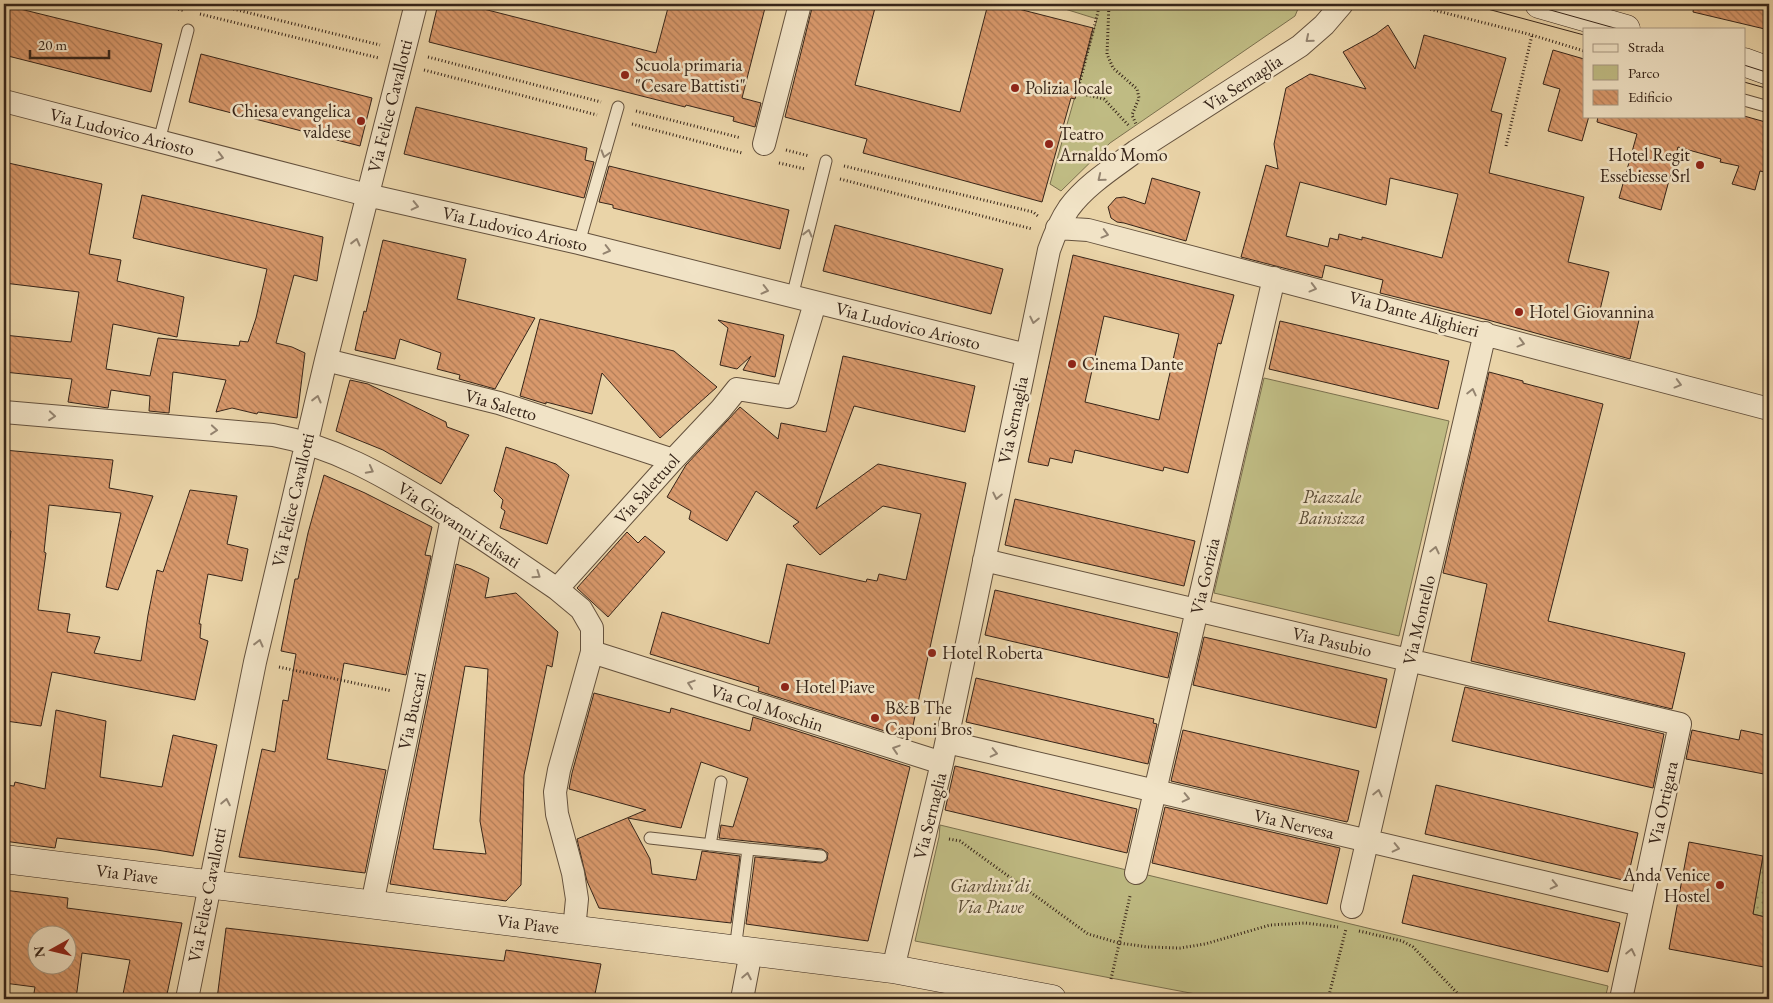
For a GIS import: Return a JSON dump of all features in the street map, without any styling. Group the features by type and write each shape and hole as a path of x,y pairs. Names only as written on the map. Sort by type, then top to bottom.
{"street":[{"name":"Via Felice Cavallotti","path":"186,999 254,662 326,360 416,4"},
{"path":"764,144 800,4"},
{"name":"Via Sernaglia","path":"893,969 944,753 1049,250 1057,228 1070,207 1135,145 1300,46 1324,25 1342,4"},
{"path":"1539,4 1596,24 1620,28"},
{"name":"Via Ludovico Ariosto","path":"4,101 367,195 579,243 1027,355"},
{"name":"Via Dante Alighieri","path":"1057,228 1088,230 1769,409"},
{"name":"Via Gorizia","path":"1136,873 1204,597 1274,278"},
{"name":"Via Salettuol","path":"557,588 721,409 737,389 787,398 815,303"},
{"name":"Via Montello","path":"1352,907 1408,645 1485,333"},
{"name":"Via Saletto","path":"326,360 499,403 673,460"},
{"name":"Via Giovanni Felisati","path":"4,412 273,436 307,442 350,459 401,486 557,588 580,609 592,628 592,652 559,770 556,792 557,814 573,874 577,899 574,930"},
{"name":"Via Buccari","path":"372,904 452,518"},
{"name":"Via Pasubio","path":"984,560 1204,597 1408,645 1680,724"},
{"name":"Via Col Moschin","path":"592,652 944,753"},
{"name":"Via Ortigara","path":"1621,999 1680,724"},
{"name":"Via Nervesa","path":"944,753 1155,791 1641,905"},
{"name":"Via Piave","path":"4,859 893,969 991,994 1052,999"},
{"path":"742,999 743,951"}],"lane":[{"path":"159,141 188,30"},
{"path":"1746,101 1769,107"},
{"path":"579,243 618,107"},
{"path":"792,297 826,161"},
{"path":"710,845 721,782"},
{"path":"650,838 821,856"},
{"path":"743,951 748,849"}],"path":[{"path":"1099,4 1078,93 1104,99 1131,128 1135,145"},
{"path":"1109,4 1107,54 1113,68 1137,89 1139,98 1132,115 1138,128 1135,145"},
{"path":"1410,4 1532,35 1583,51"},
{"path":"1506,146 1532,35"},
{"path":"254,662 415,696"},
{"path":"925,836 960,841 1088,934 1119,944 1148,948 1180,948 1205,944 1270,925 1305,924 1346,928 1402,941 1413,947 1463,999"},
{"path":"1111,979 1136,873"},
{"path":"1328,999 1352,907"}],"green space":[{"path":"1049,4 1300,4 1295,16 1110,143 1061,191 1050,184 1097,19"},
{"name":"Piazzale Bainsizza","path":"1264,378 1449,421 1399,636 1214,593"},
{"name":"Giardini di Via Piave","path":"940,825 1608,986 1605,999 1222,999 915,941 939,837"},
{"path":"1763,856 1769,857 1769,918 1753,914"}],"building":[{"name":"Scuola primaria \"Cesare Battisti\"","path":"438,4 464,4 656,53 669,4 766,4 742,98 761,103 755,127 733,121 734,117 686,105 685,107 429,42"},
{"path":"813,4 876,4 855,85 960,112 988,4 999,4 1093,28 1075,99 1071,98 1042,202 863,153 867,139 785,117"},
{"path":"1694,4 1769,4 1769,30 1693,12"},
{"path":"4,5 162,44 151,92 4,55"},
{"path":"1388,25 1415,69 1424,35 1506,58 1491,111 1502,114 1489,173 1584,197 1568,262 1609,272 1600,310 1639,320 1630,359 1380,293 1383,280 1325,265 1322,278 1241,257 1266,165 1278,169 1274,144 1286,88 1310,74 1366,89 1343,52 1376,34","holes":["1390,178 1458,194 1442,258 1362,237 1362,240 1339,234 1338,240 1330,238 1328,247 1286,236 1300,182 1386,205"]},
{"path":"1553,50 1583,59 1583,118 1588,118 1582,141 1548,131 1560,89 1543,84"},
{"path":"201,54 372,98 360,146 189,102"},
{"path":"416,107 587,148 585,160 594,162 584,198 404,154"},
{"path":"1746,117 1769,123 1769,173 1760,171 1755,190 1732,184 1739,166 1720,162 1721,159 1678,147 1661,210 1619,198 1637,134 1597,122 1598,118"},
{"path":"4,162 102,184 89,254 121,260 117,281 184,297 177,337 113,324 106,369 150,376 158,338 239,346 240,341 248,342 256,318 267,269 133,238 142,195 323,237 317,281 294,275 276,343 305,353 297,418 258,412 257,414 232,408 216,412 226,380 173,372 169,413 149,411 150,396 111,390 108,408 68,402 72,379 4,372 4,335 71,342 79,292 4,283"},
{"path":"609,166 789,210 780,249 613,208 613,205 599,202"},
{"path":"1152,178 1200,192 1186,241 1117,222 1111,218 1108,207 1116,198 1124,197 1145,204"},
{"path":"835,225 1003,269 991,314 823,271"},
{"path":"383,240 466,259 457,299 535,318 495,389 459,379 460,375 437,369 441,353 400,339 395,359 355,350"},
{"path":"1073,255 1234,295 1221,344 1218,343 1188,473 1164,467 1163,471 1075,450 1072,463 1050,458 1048,466 1028,462","holes":["1104,316 1179,334 1159,420 1085,402"]},
{"path":"540,319 674,351 717,387 660,438 602,373 592,414 520,396"},
{"path":"718,320 784,335 775,377 743,370 751,356 737,369 720,365 728,328"},
{"path":"1280,321 1449,361 1438,409 1269,369"},
{"path":"843,356 975,386 965,432 854,406 816,509 878,464 966,483 910,739 758,691 759,687 650,654 662,612 769,644 787,564 866,582 867,579 877,581 879,574 906,580 921,514 883,506 820,555 793,526 799,522 756,491 727,541 689,519 691,511 667,497 686,465 740,407 778,439 781,423 826,432"},
{"path":"1489,372 1603,404 1548,621 1685,653 1672,709 1471,661 1487,584 1443,573"},
{"path":"350,380 368,384 446,422 447,427 469,435 441,484 383,450 336,431"},
{"path":"506,447 556,464 569,475 547,544 500,528 505,511 501,508 503,500 494,491"},
{"path":"4,450 113,460 109,488 153,496 118,590 106,587 121,513 49,505 44,552 46,553 38,610 70,614 67,632 100,637 94,653 141,661 157,570 163,572 190,490 237,496 227,544 248,549 242,581 208,574 199,624 201,624 200,638 208,641 195,700 52,672 41,726 6,721 8,706 4,706 4,589 11,531 4,530"},
{"path":"324,475 365,493 432,527 425,555 431,556 406,675 344,663 327,759 386,770 365,873 239,857 262,749 275,752 283,700 288,701 296,654 281,651 295,579 298,579"},
{"path":"1015,499 1195,541 1184,586 1005,545"},
{"path":"627,532 638,543 645,536 665,552 608,617 577,588"},
{"path":"456,564 489,578 485,598 516,593 558,632 552,667 547,665 524,775 521,885 506,901 390,884","holes":["465,666 488,669 480,821 486,854 433,849"]},
{"path":"995,590 1178,633 1168,678 985,635"},
{"path":"1204,637 1387,679 1376,728 1193,685"},
{"path":"976,678 1154,719 1153,723 1157,724 1148,764 966,722"},
{"path":"1465,687 1664,734 1653,788 1452,741"},
{"path":"594,693 670,713 671,708 750,731 753,717 910,767 868,941 746,924 755,857 821,863 827,860 828,853 822,849 719,838 721,825 733,827 748,778 701,762 681,828 628,818 650,859 652,874 696,880 702,851 740,856 731,923 599,908 587,881 577,839 646,810 569,789"},
{"path":"56,710 106,721 100,777 162,787 173,735 217,745 193,856 57,838 55,848 4,841 4,785 14,786 15,782 45,789"},
{"path":"1183,730 1359,771 1347,822 1171,781"},
{"path":"1692,730 1739,740 1741,730 1769,736 1769,775 1686,759"},
{"path":"955,766 1137,809 1127,853 945,810"},
{"path":"1436,785 1638,833 1627,881 1425,834"},
{"path":"1165,807 1340,848 1327,904 1152,863"},
{"name":"Anda Venice Hostel","path":"1689,842 1763,856 1753,914 1769,918 1769,968 1669,949"},
{"path":"1413,875 1620,923 1608,972 1402,923"},
{"path":"4,890 68,898 67,908 182,923 166,999 122,999 130,960 82,953 76,999 33,999 35,987 4,983"},
{"path":"226,928 504,961 506,950 601,964 594,999 217,999"}],"tram line":[{"path":"1469,4 1583,35"},
{"path":"1529,4 1614,28"},
{"path":"1746,66 1769,73"},
{"path":"1746,83 1769,89"}],"place":[{"name":"Scuola primaria \"Cesare Battisti\"","path":"625,75"},
{"name":"Polizia locale","path":"1015,88"},
{"name":"Chiesa evangelica valdese","path":"361,121"},
{"name":"Teatro Arnaldo Momo","path":"1049,144"},
{"name":"Hotel Regit Essebiesse Srl","path":"1700,165"},
{"name":"Hotel Giovannina","path":"1519,312"},
{"name":"Cinema Dante","path":"1072,364"},
{"name":"Hotel Roberta","path":"932,653"},
{"name":"Hotel Piave","path":"785,687"},
{"name":"B&B The Caponi Bros","path":"875,718"},
{"name":"Anda Venice Hostel","path":"1720,885"}]}
